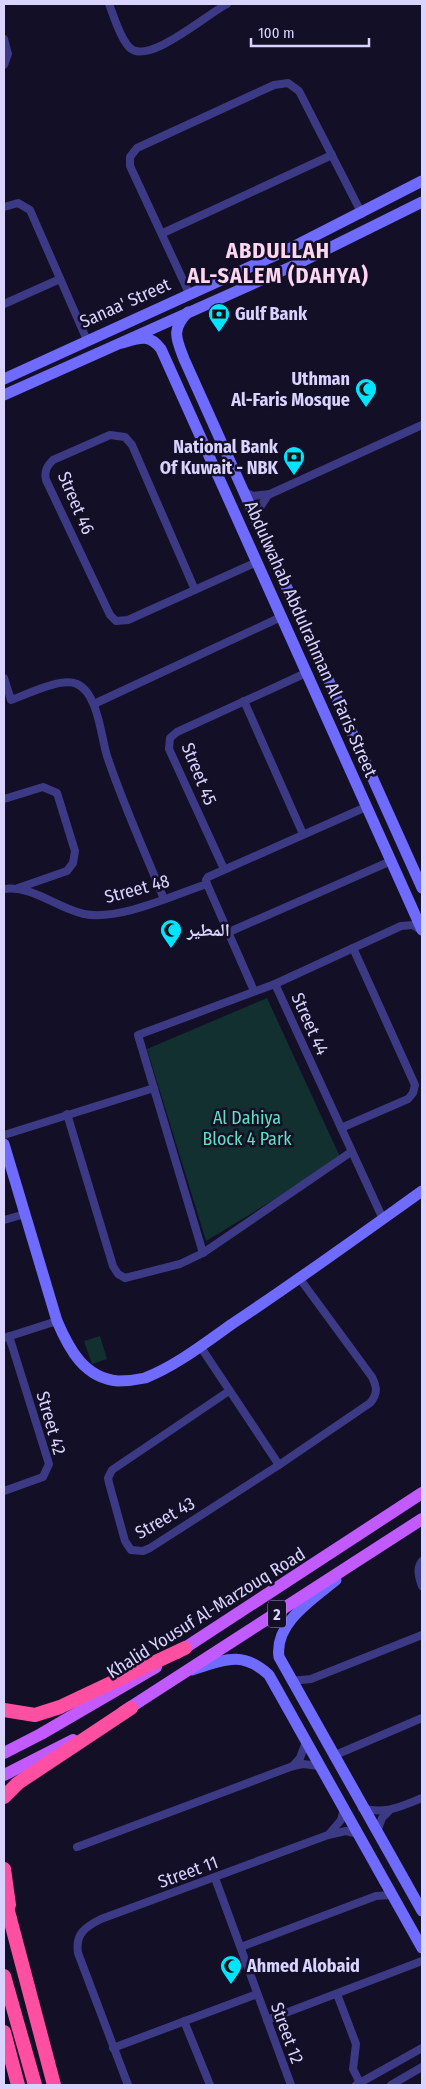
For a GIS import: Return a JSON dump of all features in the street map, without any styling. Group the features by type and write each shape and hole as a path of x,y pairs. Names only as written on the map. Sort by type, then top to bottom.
{"highway":[{"path":"4,1710 35,1715 60,1707 186,1648"},
{"path":"4,1796 18,1783 131,1708"},
{"path":"4,1869 12,1923"},
{"path":"4,1896 54,2085"},
{"path":"4,1976 36,2085"},
{"path":"4,2032 18,2085"}],"main road":[{"name":"Khalid Yousuf Al-Marzouq Road","path":"4,1753 151,1671 422,1494"},
{"name":"2","path":"4,1775 131,1708 360,1562 422,1519"}],"street":[{"path":"109,4 129,47 138,52 149,51 172,40 211,12 227,4"},
{"path":"4,39 8,54 4,65"},
{"path":"190,293 130,166 130,157 137,148 282,83 294,86 299,91 362,214"},
{"path":"163,233 332,155"},
{"name":"Sanaa' Street","path":"8,377 264,261 362,214 422,181"},
{"name":"Sanaa' Street","path":"4,395 295,265 422,202"},
{"path":"4,207 18,203 30,210 87,340"},
{"path":"287,250 287,261 295,265"},
{"path":"264,261 273,266 269,277"},
{"path":"4,304 60,279"},
{"name":"Abdulwahab Abdulrahman Al Faris Street","path":"188,312 177,325 176,332 184,359 422,888"},
{"name":"Abdulwahab Abdulrahman Al Faris Street","path":"122,343 143,337 149,338 162,349 422,931"},
{"path":"168,364 170,356 174,354 178,354 184,359"},
{"path":"8,377 10,385 20,388"},
{"path":"245,492 253,496 270,494 422,425"},
{"name":"Street 46","path":"195,590 129,440 120,435 110,435 53,460 48,465 46,480 112,619 128,620 195,590 257,562"},
{"path":"257,518 259,509 270,494"},
{"path":"94,704 281,617 292,618 298,609"},
{"path":"289,634 294,624 305,625"},
{"name":"Street 45","path":"224,869 169,742 177,732 306,673"},
{"path":"4,678 11,700 66,681 78,684 94,704 107,756 164,899"},
{"path":"244,701 303,834"},
{"name":"Street 48","path":"4,799 42,787 57,793 75,851 73,863 67,871 18,888 4,889"},
{"path":"254,991 207,884 208,876 366,807"},
{"path":"229,932 391,861 399,864 403,862 407,854"},
{"path":"401,883 402,876 407,871 416,874"},
{"name":"Street 48","path":"18,888 86,914 102,915 118,913 207,884"},
{"path":"402,926 409,918 412,908"},
{"path":"402,926 413,925 422,931"},
{"name":"Street 44","path":"383,1219 275,984 402,926"},
{"path":"341,1128 408,1099 415,1085 353,948"},
{"path":"203,1253 138,1035 275,984"},
{"path":"4,1135 154,1088"},
{"path":"67,1114 113,1266 121,1277 131,1278 180,1264 203,1253 351,1152"},
{"path":"4,1144 57,1321 72,1353 81,1364 98,1375 117,1380 144,1378 172,1364 300,1279 422,1191"},
{"path":"4,1220 25,1214"},
{"name":"Street 43","path":"229,1391 112,1470 108,1478 128,1547 137,1552 150,1548 279,1465 370,1403 377,1391 372,1377 300,1279"},
{"name":"Street 42","path":"4,1490 43,1477 49,1464 6,1337 57,1321"},
{"path":"200,1346 279,1465"},
{"path":"422,1560 419,1565 419,1571 422,1586"},
{"path":"360,1562 289,1622 280,1635 277,1646 279,1657 291,1681 422,1911"},
{"path":"291,1681 311,1679 422,1635"},
{"path":"190,1670 241,1658 258,1664 269,1675 422,1948"},
{"path":"298,1693 311,1679"},
{"path":"333,1756 422,1718"},
{"path":"293,1766 300,1758 303,1737 302,1722 308,1720 314,1723"},
{"path":"77,1847 293,1766 303,1764 319,1766"},
{"path":"329,1783 339,1783 344,1774"},
{"path":"328,1835 341,1820 343,1793 354,1792"},
{"path":"362,1808 371,1811 389,1811 422,1798"},
{"path":"376,1832 382,1818 389,1811"},
{"name":"Street 11","path":"113,2048 78,1953 78,1938 88,1926 328,1835 346,1831 358,1834"},
{"name":"Street 12","path":"215,1878 291,2085"},
{"path":"376,1896 385,1883"},
{"path":"241,1947 376,1896 392,1895"},
{"path":"267,2020 422,1961"},
{"path":"128,2085 113,2048 257,1994"},
{"path":"338,1994 356,2044 353,2069 358,2084 422,2048"},
{"path":"184,2021 210,2085"},
{"path":"391,2085 422,2067"}],"green space":[{"name":"Al Dahiya Block 4 Park","path":"267,998 341,1159 206,1241 147,1049"},
{"path":"100,1336 107,1359 92,1364 84,1341"}],"place":[{"name":"Gulf Bank","path":"219,333"},
{"name":"Uthman Al-Faris Mosque","path":"366,408"},
{"name":"National Bank Of Kuwait - NBK","path":"294,476"},
{"name":"المطير","path":"171,949"},
{"name":"Ahmed Alobaid","path":"231,1985"}],"district":[{"name":"ABDULLAH AL-SALEM (DAHYA)","path":"278,262"}]}
